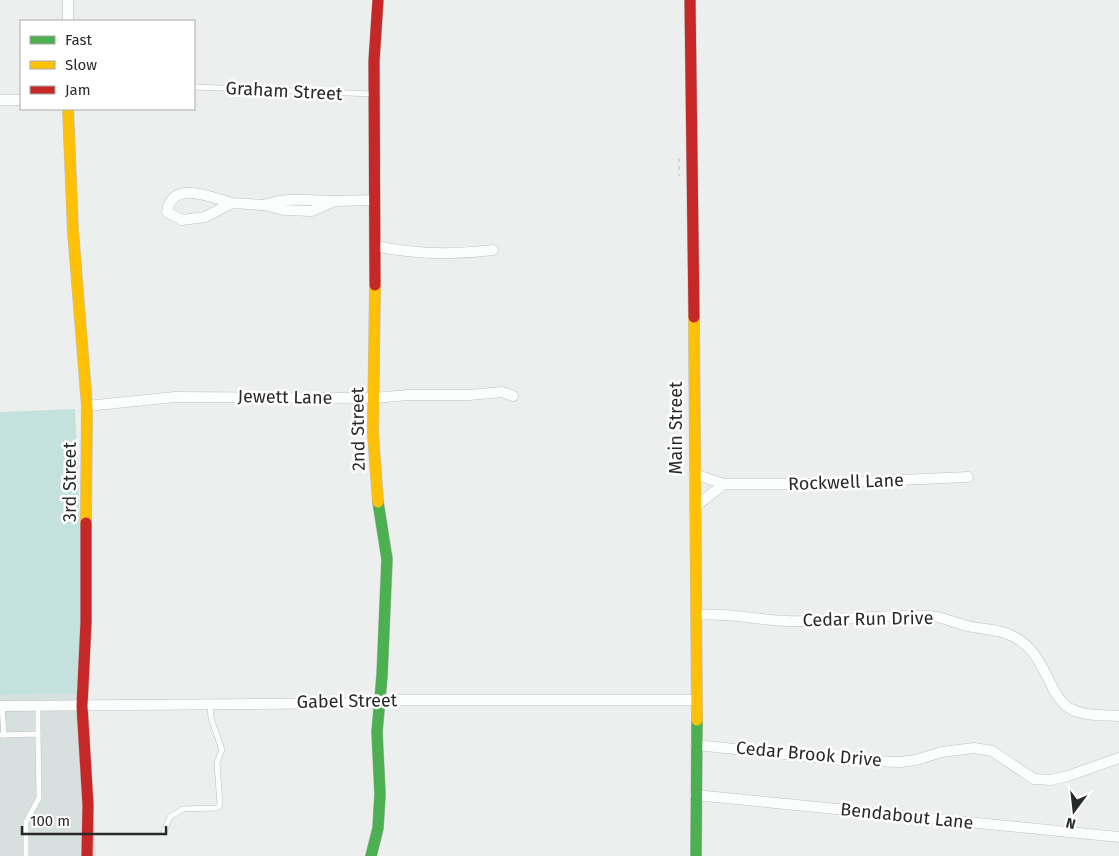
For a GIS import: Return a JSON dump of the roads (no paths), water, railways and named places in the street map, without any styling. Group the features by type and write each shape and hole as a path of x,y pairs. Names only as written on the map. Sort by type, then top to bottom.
{"street":[{"path":"68,0 68,20"},
{"name":"2nd Street","path":"371,856 378,828 380,794 377,732 381,702 382,636 387,560 378,505 373,433 376,246 374,94 378,0"},
{"name":"Main Street","path":"690,0 696,615 696,856"},
{"path":"0,100 20,100"},
{"name":"3rd Street","path":"68,110 73,231 87,406 86,612 82,706 88,804 88,856"},
{"path":"232,203 205,217 182,220 167,212 169,201 176,195 186,193 232,203 264,204 284,210 312,211 335,202 374,200"},
{"path":"376,246 402,251 463,252 493,250"},
{"name":"Jewett Lane","path":"87,406 175,397 374,398 502,392 513,396"},
{"name":"Rockwell Lane","path":"694,474 724,484 808,484 968,477"},
{"path":"695,507 724,484"},
{"name":"Cedar Run Drive","path":"696,615 720,614 788,621 937,616 966,626 1006,633 1015,637 1030,649 1043,665 1057,694 1070,708 1097,715 1119,716"},
{"name":"Gabel Street","path":"1,706 381,702 400,700 695,700"},
{"name":"Cedar Brook Drive","path":"696,745 843,760 900,762 916,760 942,752 974,748 992,751 1034,779 1050,780 1068,776 1119,758"},
{"name":"Bendabout Lane","path":"696,796 1119,837"}],"lane":[{"name":"Graham Street","path":"195,86 374,94"},
{"path":"164,831 170,817 183,809 217,808 220,805 218,762 222,750 211,718 210,704"},
{"path":"1,706 2,735 38,734"},
{"path":"26,856 26,822 39,798 38,706"}]}
